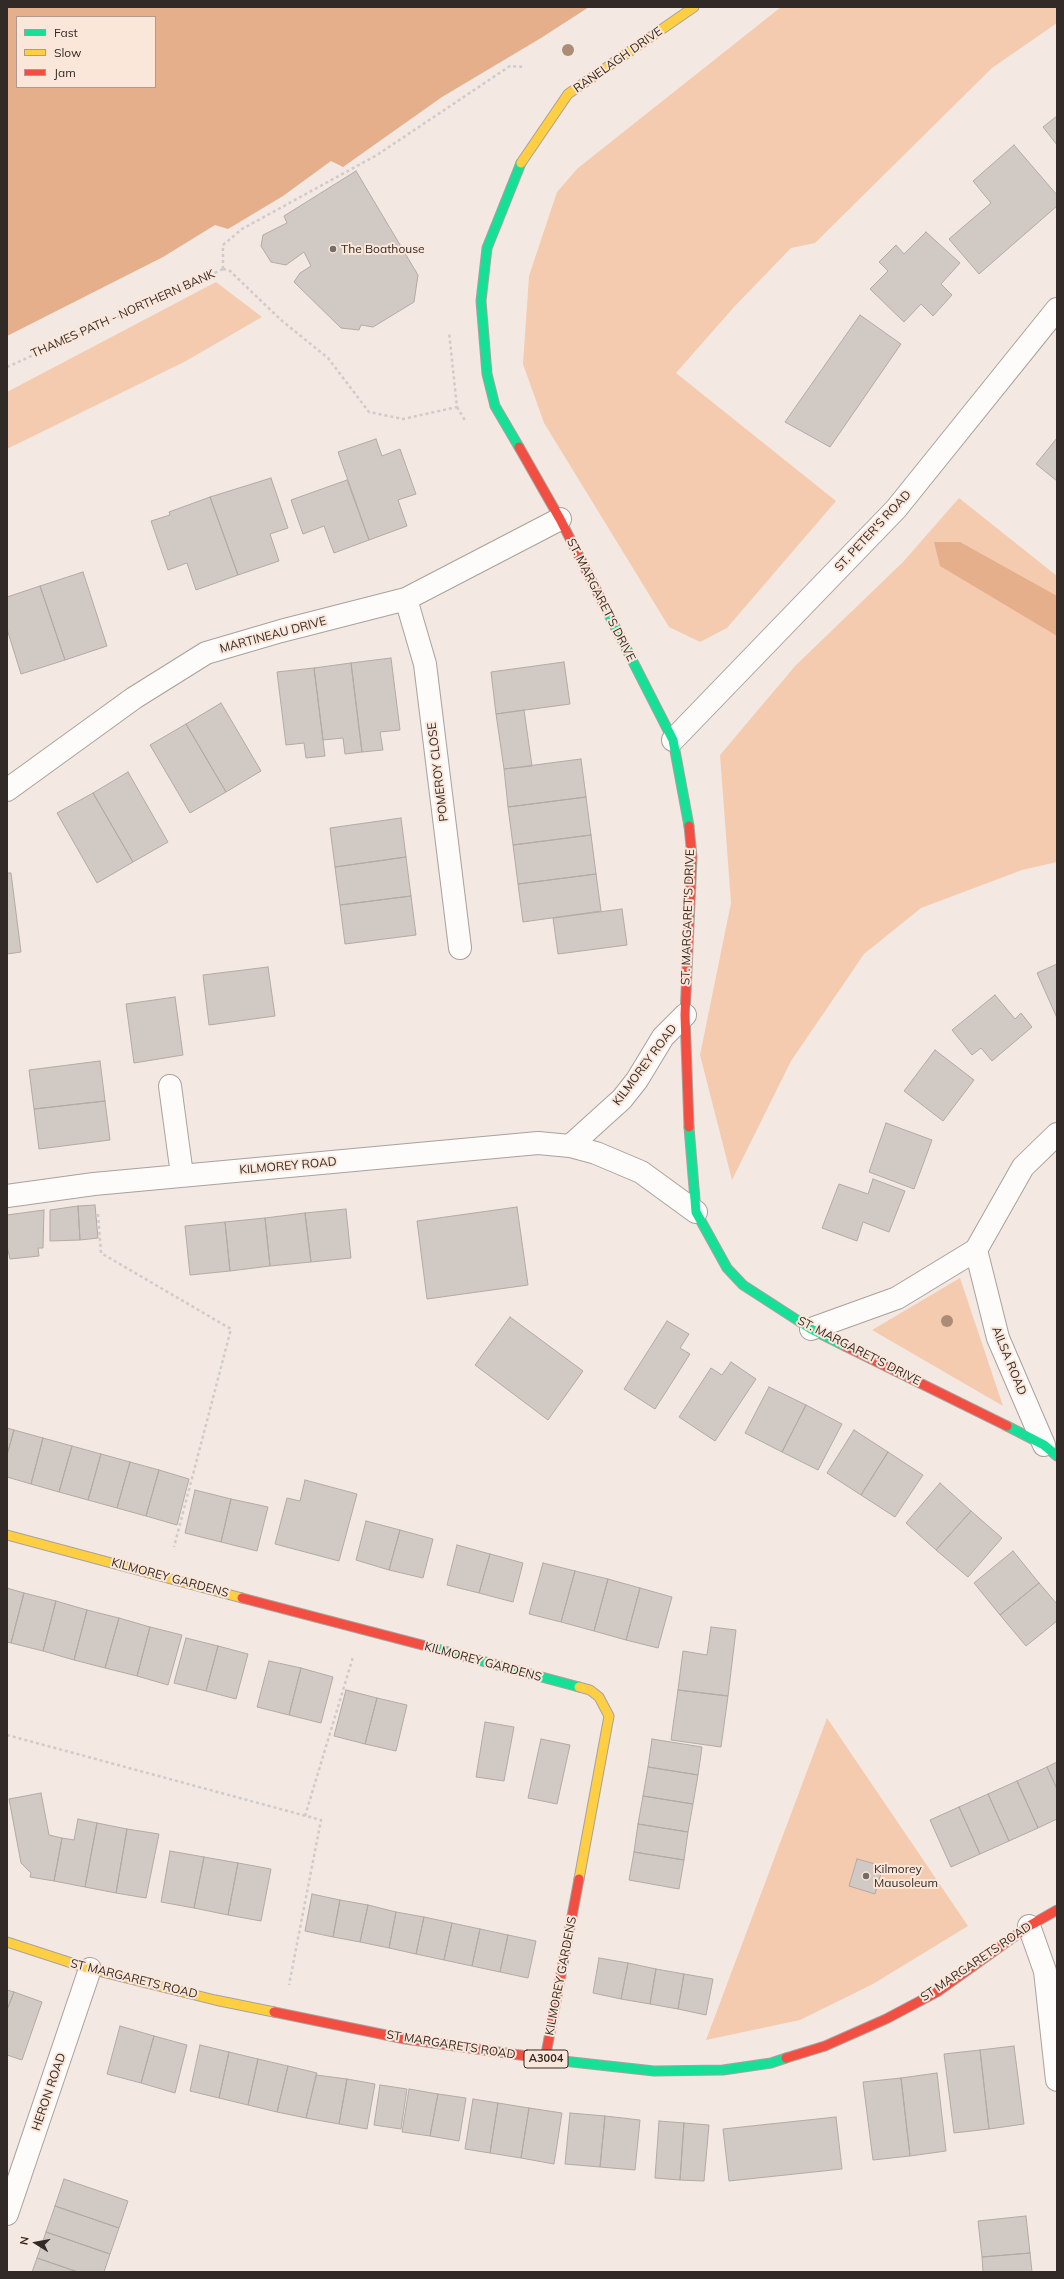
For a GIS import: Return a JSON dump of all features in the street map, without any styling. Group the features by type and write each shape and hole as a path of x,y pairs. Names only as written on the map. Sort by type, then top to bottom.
{"street":[{"name":"RANELAGH DRIVE","path":"522,159 568,94 694,7"},
{"name":"ST. MARGARET'S DRIVE","path":"522,159 488,248 481,301 482,330 487,374 495,406 560,519 673,740 690,831 692,856 684,1015 691,1168 696,1212 727,1268 742,1285 811,1329 1051,1450"},
{"name":"ST. PETER'S ROAD","path":"673,740 896,509 1057,309"},
{"name":"MARTINEAU DRIVE","path":"7,790 134,698 206,653 281,631 406,599 560,519"},
{"name":"POMEROY CLOSE","path":"406,599 425,664 460,948"},
{"name":"KILMOREY ROAD","path":"570,1146 622,1099 637,1080 663,1037 684,1015"},
{"path":"170,1086 182,1175"},
{"path":"811,1329 897,1298 976,1250 1023,1167 1057,1134"},
{"name":"KILMOREY ROAD","path":"7,1196 94,1184 182,1175 538,1143 570,1146 596,1153 641,1172 696,1212"},
{"name":"AILSA ROAD","path":"976,1250 998,1338 1051,1450"},
{"name":"KILMOREY GARDENS","path":"7,1535 590,1690 599,1697 609,1716 545,2059"},
{"name":"ST MARGARETS ROAD","path":"7,1942 90,1969 283,2015 405,2039 545,2059 654,2071 723,2070 771,2063 824,2046 886,2019 937,1992 1028,1926 1057,1910"},
{"path":"1028,1926 1045,1971 1057,2080"},
{"name":"HERON ROAD","path":"7,2214 90,1969"}],"path":[{"name":"THAMES PATH - NORTHERN BANK","path":"7,367 223,269 223,245 242,229 377,155 510,66 525,67"},
{"path":"223,269 230,271 281,320 328,358 369,412 403,419 457,407 449,332"},
{"path":"94,1184 102,1253 231,1329 166,1577"},
{"path":"305,1816 361,1629"},
{"path":"7,1735 321,1820 283,2015"}],"shaded area":[{"path":"7,7 589,7 541,38 442,97 343,167 331,161 283,196 228,229 215,225 163,257 7,336"},
{"path":"781,7 1057,7 1057,23 992,68 815,243 791,248 734,307 676,373 836,501 727,628 700,642 669,627 544,423 523,364 529,276 557,192 578,168"},
{"path":"216,282 262,317 186,361 7,449 7,392"},
{"path":"959,498 1057,576 1057,862 1022,870 921,908 864,954 791,1061 732,1180 700,1055 731,903 720,755 796,665 903,562"},
{"path":"934,542 960,542 1057,596 1057,636 940,566"},
{"path":"960,1278 1003,1406 872,1330"},
{"name":"Kilmorey Mausoleum","path":"827,1718 968,1926 873,1984 800,2020 706,2040"}],"building":[{"path":"1057,116 1057,145 1043,127"},
{"path":"1014,145 1057,195 1057,206 979,274 949,239 991,203 973,181"},
{"name":"The Boathouse","path":"356,171 418,275 414,302 373,327 361,325 359,330 341,328 294,282 300,273 311,266 304,252 286,265 271,262 261,246 263,235 287,223 284,216"},
{"path":"926,232 960,263 941,284 952,295 933,316 921,304 904,322 870,289 888,271 879,262 896,245 904,254"},
{"path":"860,315 901,344 830,447 785,422"},
{"path":"1057,438 1057,481 1036,464"},
{"path":"376,439 382,456 400,449 416,494 398,500 407,526 369,540 338,452"},
{"path":"271,478 288,528 270,534 279,561 238,575 210,497"},
{"path":"347,480 369,540 334,553 324,526 303,534 291,500"},
{"path":"210,497 238,575 196,590 187,563 168,570 151,521 170,515 169,512"},
{"path":"83,572 107,646 65,660 40,586"},
{"path":"40,586 65,660 21,674 7,629 7,597"},
{"path":"391,658 400,730 380,732 383,750 362,752 351,663"},
{"path":"564,662 570,704 496,714 491,672"},
{"path":"351,663 362,752 345,754 343,738 323,740 314,668"},
{"path":"314,668 325,756 306,758 304,743 286,745 277,672"},
{"path":"221,703 261,771 226,792 186,724"},
{"path":"524,710 532,766 504,769 496,714"},
{"path":"186,724 226,792 190,813 150,745"},
{"path":"581,759 586,797 508,807 504,769"},
{"path":"128,772 168,842 133,862 93,793"},
{"path":"93,793 133,862 97,883 57,813"},
{"path":"586,797 591,835 513,845 508,807"},
{"path":"401,818 406,857 335,867 330,828"},
{"path":"591,835 596,874 518,884 513,845"},
{"path":"406,857 411,896 340,905 335,867"},
{"path":"7,873 11,873 21,952 7,954"},
{"path":"596,874 601,911 523,922 518,884"},
{"path":"411,896 416,935 345,944 340,905"},
{"path":"622,909 627,945 558,954 553,918"},
{"path":"1057,964 1057,1018 1037,973"},
{"path":"268,967 275,1016 209,1025 203,975"},
{"path":"995,995 1015,1019 1021,1013 1032,1027 992,1061 981,1048 972,1055 952,1030"},
{"path":"175,997 183,1055 134,1063 126,1004"},
{"path":"935,1050 974,1080 943,1121 904,1091"},
{"path":"100,1061 105,1101 34,1109 29,1070"},
{"path":"105,1101 110,1140 39,1149 34,1109"},
{"path":"886,1123 932,1140 914,1189 869,1172"},
{"path":"873,1179 905,1191 889,1232 863,1222 857,1241 822,1228 839,1184 868,1194"},
{"path":"95,1205 98,1238 80,1240 78,1206"},
{"path":"78,1206 80,1240 50,1241 50,1210"},
{"path":"517,1207 528,1285 427,1299 417,1221"},
{"path":"346,1209 351,1258 311,1262 305,1213"},
{"path":"44,1210 43,1248 38,1248 39,1256 10,1259 7,1246 7,1215"},
{"path":"305,1213 311,1262 270,1266 265,1218"},
{"path":"265,1218 270,1266 230,1271 225,1222"},
{"path":"225,1222 230,1271 190,1275 185,1226"},
{"path":"510,1317 583,1371 548,1420 475,1365"},
{"path":"667,1321 689,1334 680,1348 690,1354 655,1409 624,1389"},
{"path":"731,1362 756,1379 715,1441 679,1417 711,1368 722,1375"},
{"path":"769,1387 806,1405 782,1452 745,1433"},
{"path":"806,1405 842,1424 818,1470 782,1452"},
{"path":"7,1428 14,1430 7,1455"},
{"path":"14,1430 43,1438 31,1484 7,1477 7,1455"},
{"path":"854,1430 888,1452 861,1495 827,1473"},
{"path":"43,1438 72,1446 59,1492 31,1484"},
{"path":"72,1446 101,1454 88,1500 59,1492"},
{"path":"888,1452 923,1475 895,1517 861,1495"},
{"path":"101,1454 130,1462 117,1508 88,1500"},
{"path":"130,1462 159,1470 146,1516 117,1508"},
{"path":"159,1470 189,1479 177,1525 146,1516"},
{"path":"305,1480 357,1494 339,1561 275,1544 287,1498 300,1501"},
{"path":"940,1483 971,1511 936,1550 906,1523"},
{"path":"195,1490 231,1499 221,1542 185,1533"},
{"path":"231,1499 268,1507 257,1551 221,1542"},
{"path":"971,1511 1002,1538 968,1577 936,1550"},
{"path":"366,1521 400,1530 389,1570 356,1560"},
{"path":"400,1530 433,1539 423,1578 389,1570"},
{"path":"457,1545 490,1554 479,1593 447,1585"},
{"path":"1013,1551 1039,1583 1000,1615 974,1583"},
{"path":"490,1554 523,1563 513,1602 479,1593"},
{"path":"543,1563 575,1571 561,1622 529,1614"},
{"path":"575,1571 608,1579 594,1631 561,1622"},
{"path":"608,1579 640,1588 626,1640 594,1631"},
{"path":"1039,1583 1057,1604 1057,1621 1026,1646 1000,1615"},
{"path":"7,1588 24,1593 11,1643 7,1642"},
{"path":"640,1588 672,1597 658,1648 626,1640"},
{"path":"24,1593 56,1601 43,1651 11,1643"},
{"path":"56,1601 87,1610 74,1660 43,1651"},
{"path":"87,1610 119,1618 105,1668 74,1660"},
{"path":"119,1618 150,1627 137,1676 105,1668"},
{"path":"150,1627 182,1635 168,1685 137,1676"},
{"path":"711,1627 736,1630 728,1696 678,1690 683,1651 707,1655"},
{"path":"186,1638 218,1646 206,1691 174,1683"},
{"path":"218,1646 248,1654 236,1699 206,1691"},
{"path":"269,1661 301,1668 289,1715 257,1707"},
{"path":"301,1668 333,1677 321,1723 289,1715"},
{"path":"346,1690 377,1698 365,1744 334,1736"},
{"path":"678,1690 728,1696 721,1747 671,1740"},
{"path":"377,1698 407,1705 396,1751 365,1744"},
{"path":"485,1722 514,1727 504,1781 476,1777"},
{"path":"541,1739 570,1745 557,1804 528,1798"},
{"path":"652,1739 702,1747 698,1775 648,1767"},
{"path":"1057,1762 1057,1789 1047,1767"},
{"path":"648,1767 698,1775 693,1804 643,1796"},
{"path":"1047,1767 1057,1789 1057,1819 1038,1828 1017,1781"},
{"path":"1017,1781 1038,1828 1009,1841 988,1794"},
{"path":"41,1793 49,1835 62,1838 54,1881 30,1877 31,1873 21,1863 9,1799"},
{"path":"988,1794 1009,1841 980,1854 959,1807"},
{"path":"643,1796 693,1804 688,1832 638,1824"},
{"path":"959,1807 980,1854 951,1867 930,1820"},
{"path":"78,1819 97,1823 85,1887 54,1881 62,1838 74,1840"},
{"path":"97,1823 127,1829 116,1893 85,1887"},
{"path":"638,1824 688,1832 684,1860 634,1852"},
{"path":"127,1829 159,1834 146,1898 116,1893"},
{"path":"170,1851 204,1857 194,1908 161,1902"},
{"path":"634,1852 684,1860 679,1889 629,1880"},
{"path":"204,1857 238,1863 228,1915 194,1908"},
{"name":"Kilmorey Mausoleum","path":"857,1859 883,1866 875,1894 849,1886"},
{"path":"238,1863 271,1869 261,1921 228,1915"},
{"path":"312,1894 340,1900 333,1937 305,1931"},
{"path":"340,1900 368,1905 360,1942 333,1937"},
{"path":"368,1905 396,1912 389,1948 360,1942"},
{"path":"396,1912 424,1917 416,1954 389,1948"},
{"path":"424,1917 452,1923 444,1960 416,1954"},
{"path":"452,1923 480,1929 472,1966 444,1960"},
{"path":"480,1929 508,1935 500,1972 472,1966"},
{"path":"508,1935 536,1941 528,1978 500,1972"},
{"path":"599,1958 628,1963 621,1999 593,1993"},
{"path":"628,1963 656,1969 650,2004 621,1999"},
{"path":"656,1969 684,1974 678,2009 650,2004"},
{"path":"684,1974 713,1979 706,2015 678,2009"},
{"path":"7,1990 14,1992 7,2010"},
{"path":"14,1992 42,2002 22,2060 7,2055 7,2010"},
{"path":"120,2026 154,2036 141,2083 107,2074"},
{"path":"154,2036 187,2045 175,2093 141,2083"},
{"path":"200,2045 229,2052 219,2098 190,2091"},
{"path":"1014,2046 1024,2124 989,2129 980,2050"},
{"path":"980,2050 989,2129 954,2133 944,2054"},
{"path":"229,2052 258,2059 248,2105 219,2098"},
{"path":"258,2059 288,2066 277,2112 248,2105"},
{"path":"288,2066 317,2073 306,2118 277,2112"},
{"path":"937,2073 946,2151 910,2156 901,2078"},
{"path":"316,2075 347,2079 339,2124 306,2118"},
{"path":"901,2078 910,2156 873,2160 863,2082"},
{"path":"347,2079 375,2084 367,2129 339,2124"},
{"path":"380,2085 407,2089 401,2129 374,2125"},
{"path":"409,2089 438,2094 430,2136 402,2132"},
{"path":"438,2094 466,2098 459,2141 430,2136"},
{"path":"473,2099 498,2103 490,2153 465,2149"},
{"path":"498,2103 529,2108 521,2158 490,2153"},
{"path":"529,2108 562,2113 554,2164 521,2158"},
{"path":"570,2113 605,2116 600,2167 565,2164"},
{"path":"605,2116 640,2120 635,2170 600,2167"},
{"path":"836,2117 842,2169 729,2181 723,2129"},
{"path":"659,2121 684,2123 680,2180 655,2178"},
{"path":"684,2123 709,2125 704,2181 680,2180"},
{"path":"64,2179 128,2201 119,2228 55,2206"},
{"path":"55,2206 119,2228 110,2254 46,2232"},
{"path":"1026,2216 1030,2253 982,2257 978,2221"},
{"path":"46,2232 110,2254 104,2272 78,2272 37,2258"},
{"path":"1030,2253 1032,2272 983,2272 982,2257"},
{"path":"37,2258 78,2272 32,2272"}],"traffic: fast":[{"path":"519,447 495,406 487,374 481,301 487,248 521,163"},
{"path":"603,603 673,740 689,826"},
{"path":"689,1127 696,1212 727,1268 743,1285 811,1329 845,1346"},
{"path":"1007,1426 1044,1445 1057,1456"},
{"path":"426,1646 579,1687"},
{"path":"563,2061 654,2071 723,2070 771,2063 786,2058"}],"traffic: slow":[{"path":"521,163 568,94 694,7"},
{"path":"7,1535 242,1598"},
{"path":"579,1687 590,1690 599,1697 609,1716 579,1879"},
{"path":"7,1942 90,1969 215,2000 274,2012"}],"traffic: jam":[{"path":"519,447 560,519 603,603"},
{"path":"689,826 692,857 685,1015 689,1127"},
{"path":"845,1346 1007,1426"},
{"path":"242,1598 426,1646"},
{"path":"545,2059 579,1879"},
{"path":"786,2058 825,2046 886,2019 937,1992 1029,1926 1057,1910"},
{"path":"274,2012 405,2039 563,2061"}],"place":[{"name":"The Boathouse","path":"333,249"},
{"name":"Kilmorey Mausoleum","path":"866,1876"}]}
